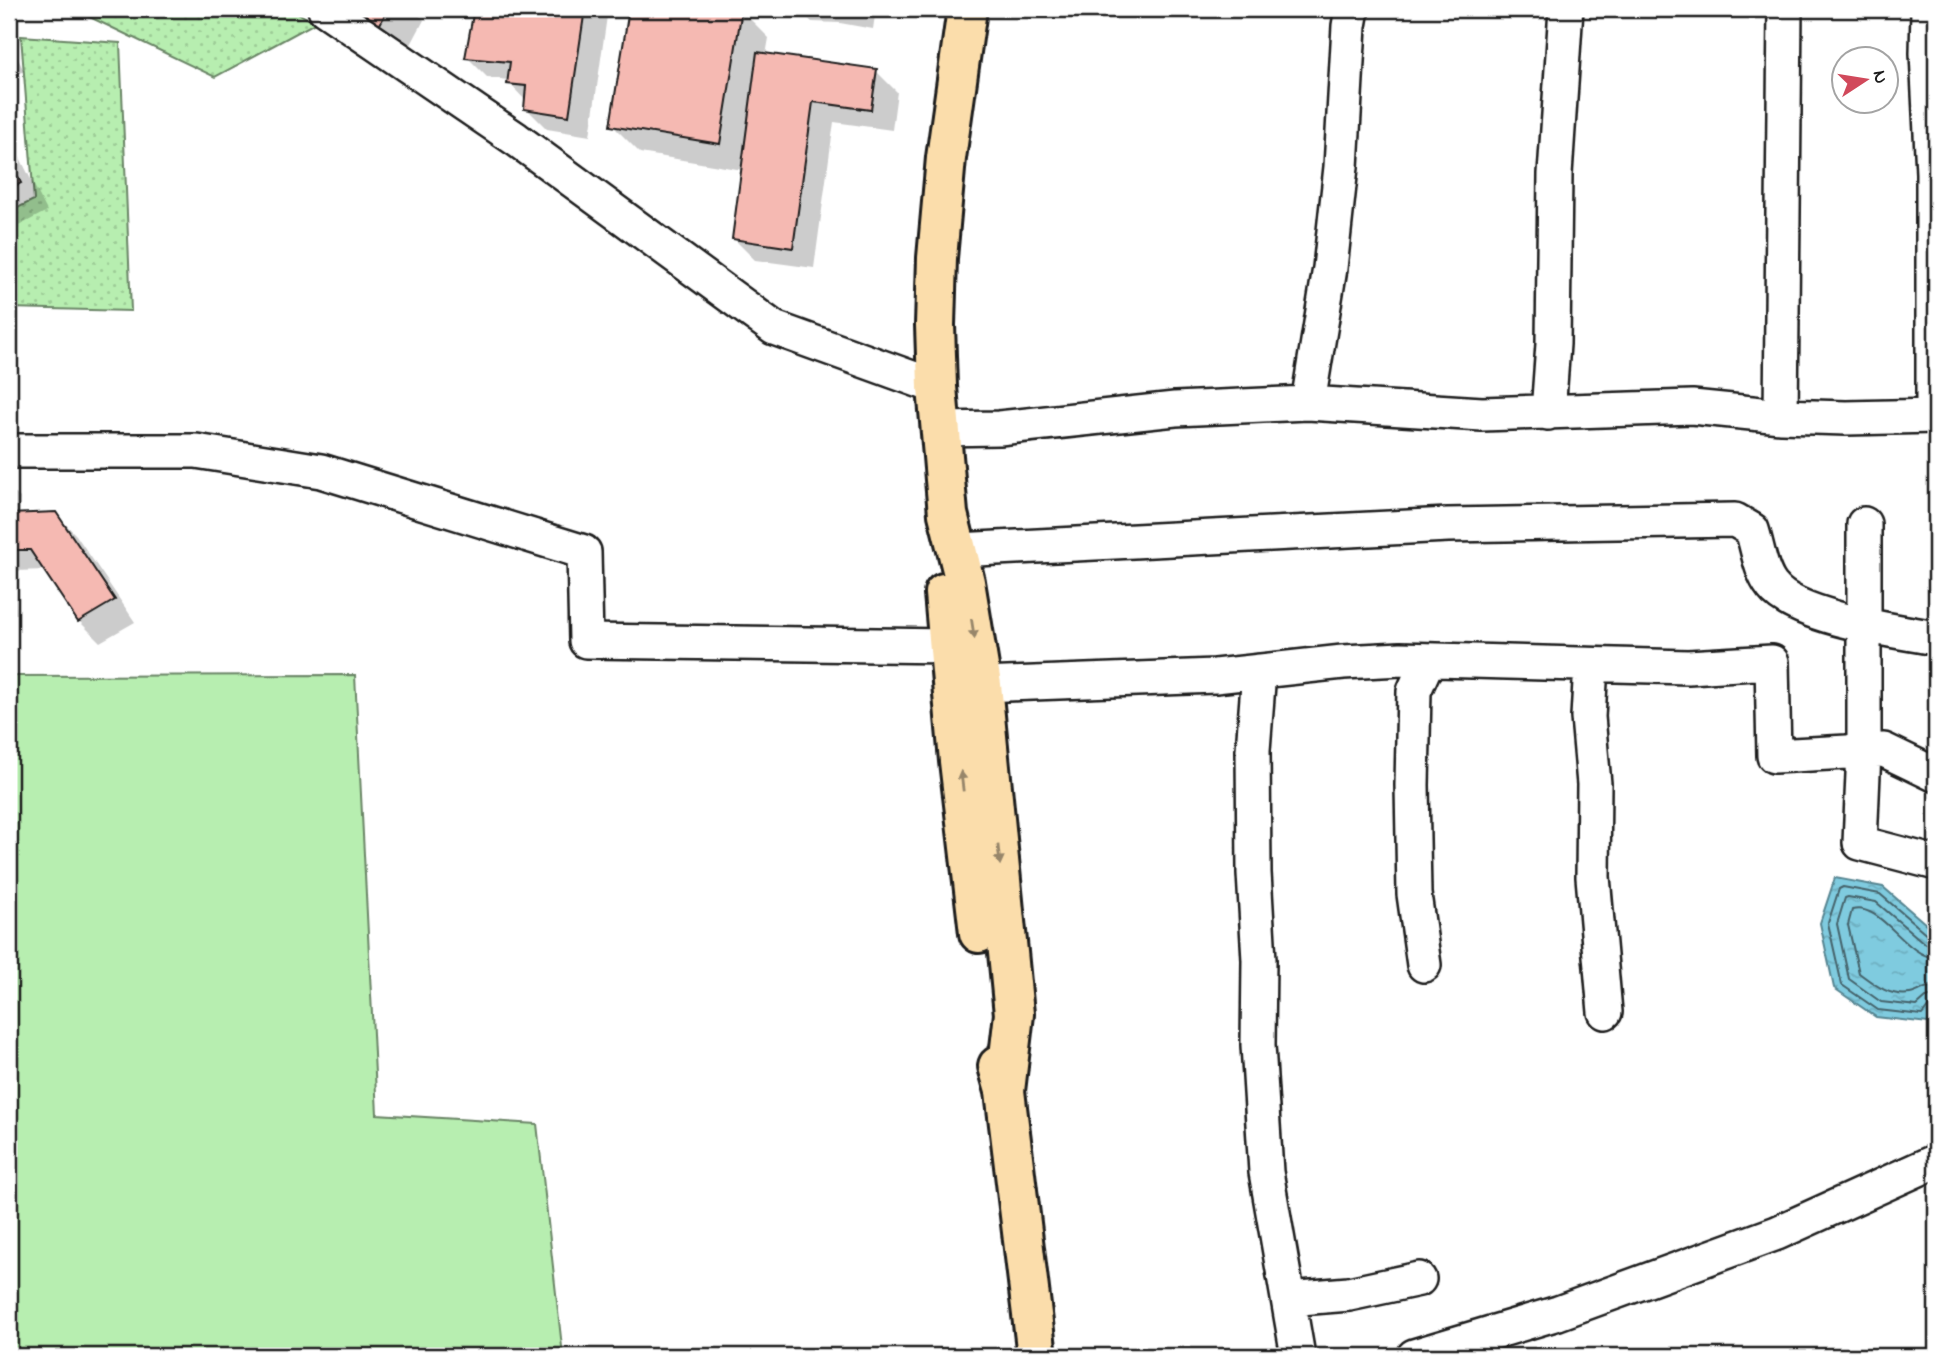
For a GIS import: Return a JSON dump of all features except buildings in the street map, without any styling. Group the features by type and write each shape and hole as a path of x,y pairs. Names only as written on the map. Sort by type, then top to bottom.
{"main road":[{"path":"967,9 946,158 934,325 937,387 953,532 965,582 982,685 1014,1014 1004,1091"},
{"path":"953,532 943,584 948,646 988,1024 1004,1091 1037,1356"}],"street":[{"path":"325,9 516,139 774,328 937,387"},
{"path":"1308,403 1330,268 1341,167 1352,9"},
{"path":"1548,413 1553,344 1555,174 1566,9"},
{"path":"1781,416 1785,9"},
{"path":"941,429 999,428 1175,410 1308,403 1482,414 1692,407 1781,416 1935,416 1933,173 1927,53 1928,9"},
{"path":"9,451 197,450 321,471 584,552 586,641 948,646"},
{"path":"953,532 1735,520 1752,530 1765,575 1773,589 1787,599 1863,626 1936,638"},
{"path":"1864,524 1864,751 1860,843 1936,863"},
{"path":"982,685 1215,676 1343,662 1428,660 1688,667 1772,662 1774,756 1884,750 1936,775"},
{"path":"1424,965 1414,894 1412,771 1414,691 1428,660"},
{"path":"1591,664 1588,717 1594,784 1593,877 1605,1012"},
{"path":"1259,671 1253,750 1254,873 1259,960 1258,1045 1266,1171 1298,1356"},
{"path":"1414,1356 1558,1312 1777,1233 1936,1161"},
{"path":"1287,1299 1349,1294 1419,1279"}],"green space":[{"path":"73,9 291,9 315,23 215,77"},
{"path":"21,36 120,43 131,311 9,308 9,212 34,200"},
{"path":"355,675 377,1114 537,1124 563,1356 9,1356 9,676"}],"water":[{"path":"1835,878 1883,887 1934,931 1936,1004 1928,1023 1876,1017 1834,988 1820,923"}]}
